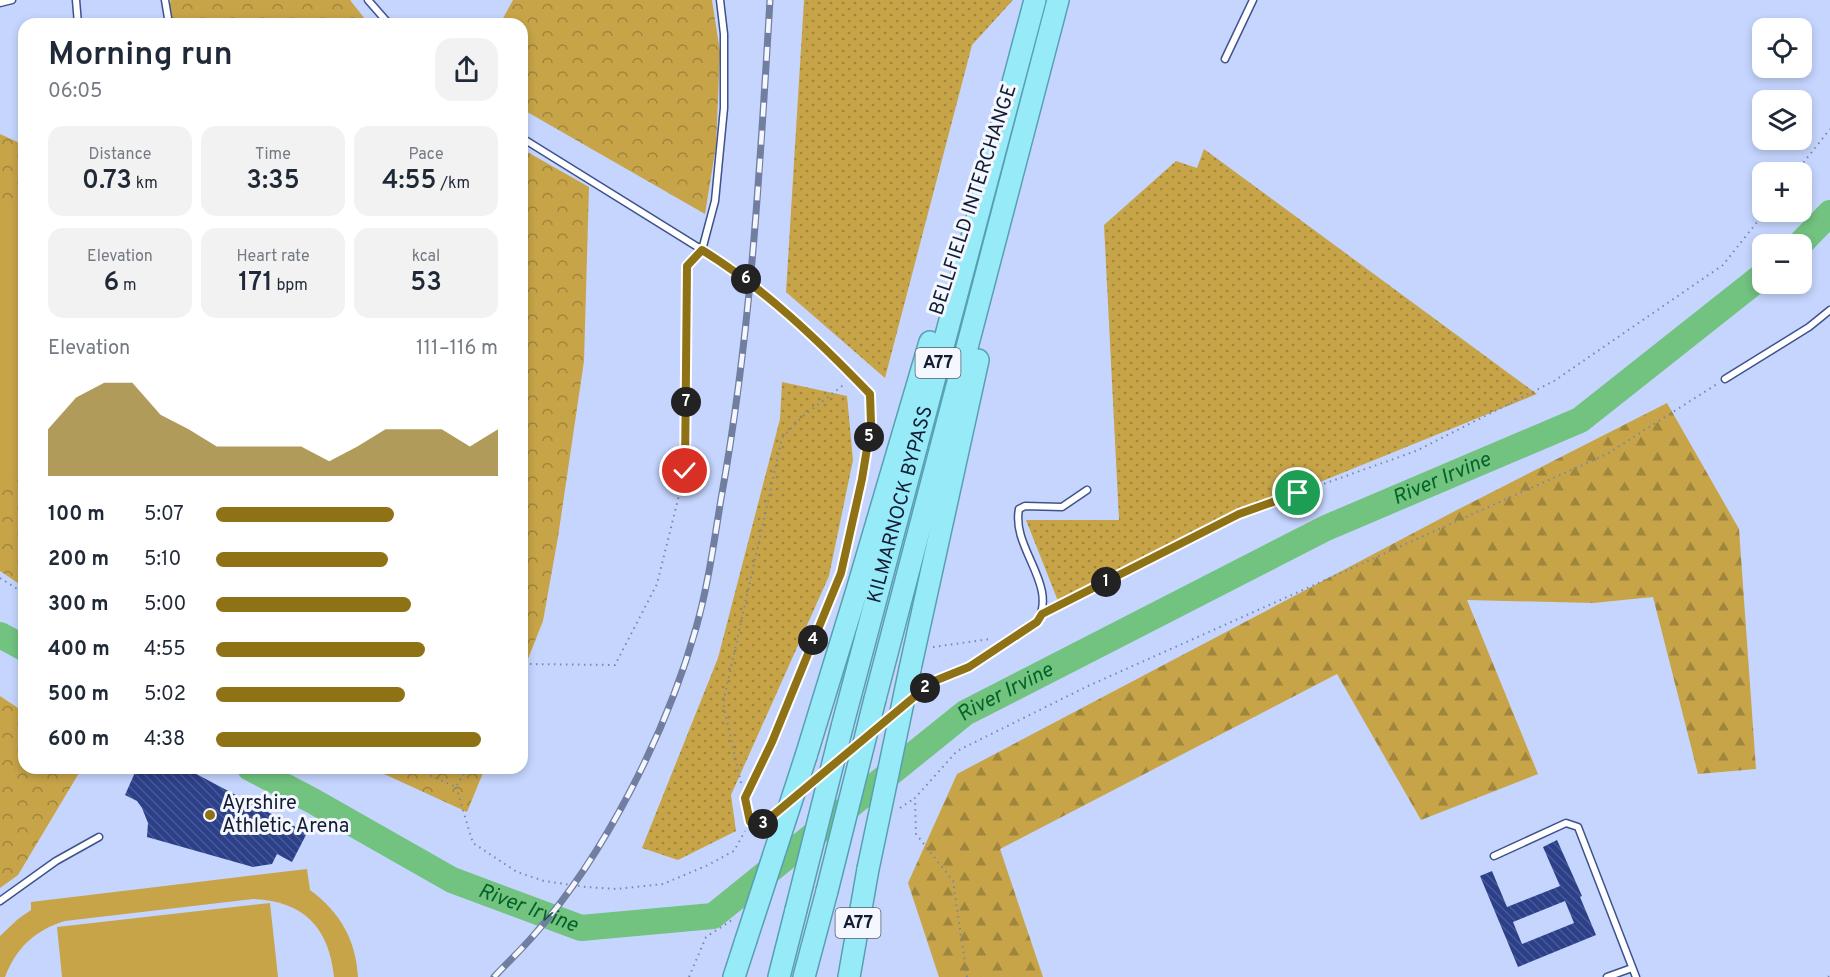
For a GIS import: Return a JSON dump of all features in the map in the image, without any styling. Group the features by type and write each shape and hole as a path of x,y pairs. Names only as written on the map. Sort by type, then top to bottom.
{"highway":[{"name":"KILMARNOCK BYPASS","path":"779,977 842,727 1035,0"},
{"name":"KILMARNOCK BYPASS","path":"804,977 1058,0"},
{"name":"BELLFIELD INTERCHANGE","path":"734,977 806,756 944,293 1021,52"},
{"name":"A77","path":"849,977 868,869 910,669 1043,58"}],"lane":[{"path":"0,3 12,0"},
{"path":"76,0 78,18"},
{"path":"165,0 168,18"},
{"path":"368,0 384,18"},
{"path":"702,250 715,201 724,108 724,34 720,0"},
{"path":"1225,59 1253,0"},
{"path":"528,142 733,269 761,291 870,394 871,424 862,479 841,573 772,742 745,798 750,822 759,827 932,682 969,667 1037,622 1042,614 1044,596 1020,533 1019,509 1025,506 1062,507 1087,490"},
{"path":"1725,379 1809,327 1830,310"},
{"path":"1494,856 1566,823 1578,827 1636,977"},
{"path":"0,901 57,861 99,837"},
{"path":"1607,977 1632,968"}],"path":[{"path":"1804,162 1830,129"},
{"path":"1042,614 1239,514 1416,451 1554,381 1723,265 1757,222"},
{"path":"528,664 615,665 657,584 685,471 687,266 702,250"},
{"path":"745,798 723,703 782,438 802,417 854,377"},
{"path":"967,977 953,881 916,834 915,798 957,751 1088,686 1606,454 1725,379"},
{"path":"0,578 18,588"},
{"path":"928,648 1018,636"},
{"path":"427,774 456,787"},
{"path":"464,774 456,787 473,843 517,872 544,881 616,889 663,884 734,851 750,822"}],"green space":[{"path":"171,0 350,0 364,18 164,18"},
{"path":"513,0 712,0 720,52 716,146 705,214 528,112 528,18 503,18"},
{"path":"804,0 1013,0 972,45 885,378 786,292"},
{"path":"0,134 18,142 18,583 0,571"},
{"path":"1204,149 1537,394 1214,525 1058,601 1026,520 1119,520 1104,225 1176,161 1197,168"},
{"path":"528,152 589,187 584,361 543,621 528,659"},
{"path":"8,206 18,208 18,474 0,476 0,208"},
{"path":"782,382 847,396 853,460 829,576 731,795 736,831 678,860 642,848 718,658 780,419"},
{"path":"1667,403 1739,529 1756,769 1698,774 1653,597 1593,603 1467,600 1538,774 1421,820 1337,674 1000,849 1043,977 939,977 908,883 957,774 1455,511"},
{"path":"0,696 18,708 18,774 78,774 18,875 0,888"},
{"path":"384,774 483,774 467,812"},
{"path":"307,869 310,890 338,917 350,939 358,977 334,977 326,944 310,920 299,911 271,901 253,899 65,921 36,935 15,957 5,977 0,977 0,936 31,910 31,902"},
{"path":"270,903 278,977 62,977 57,927"}],"building":[{"name":"Ayrshire Athletic Arena","path":"134,774 196,774 307,833 292,862 277,854 272,864 253,867 147,837 148,823 142,808 137,801 125,795"},
{"path":"1557,840 1582,896 1580,897 1596,935 1518,967 1480,876 1492,871 1507,907 1560,886 1543,847","holes":["1565,901 1574,923 1522,944 1513,922"]}],"waterway":[{"name":"River Irvine","path":"1810,234 1830,213"},
{"name":"River Irvine","path":"261,774 452,880 581,928 713,916 965,713 1326,528 1580,420 1752,284"},
{"name":"River Irvine","path":"0,635 18,645"}],"railway":[{"path":"494,977 529,941 560,903 609,830 651,749 684,667 696,628 710,564 740,375 753,250 770,0"}],"place":[{"name":"Ayrshire Athletic Arena","path":"210,815"}],"route":[{"path":"685,471 687,266 702,250 733,269 761,291 870,394 871,424 862,479 841,573 772,742 745,798 750,822 759,827 932,682 969,667 1037,622 1042,614 1239,514 1298,493"}]}
